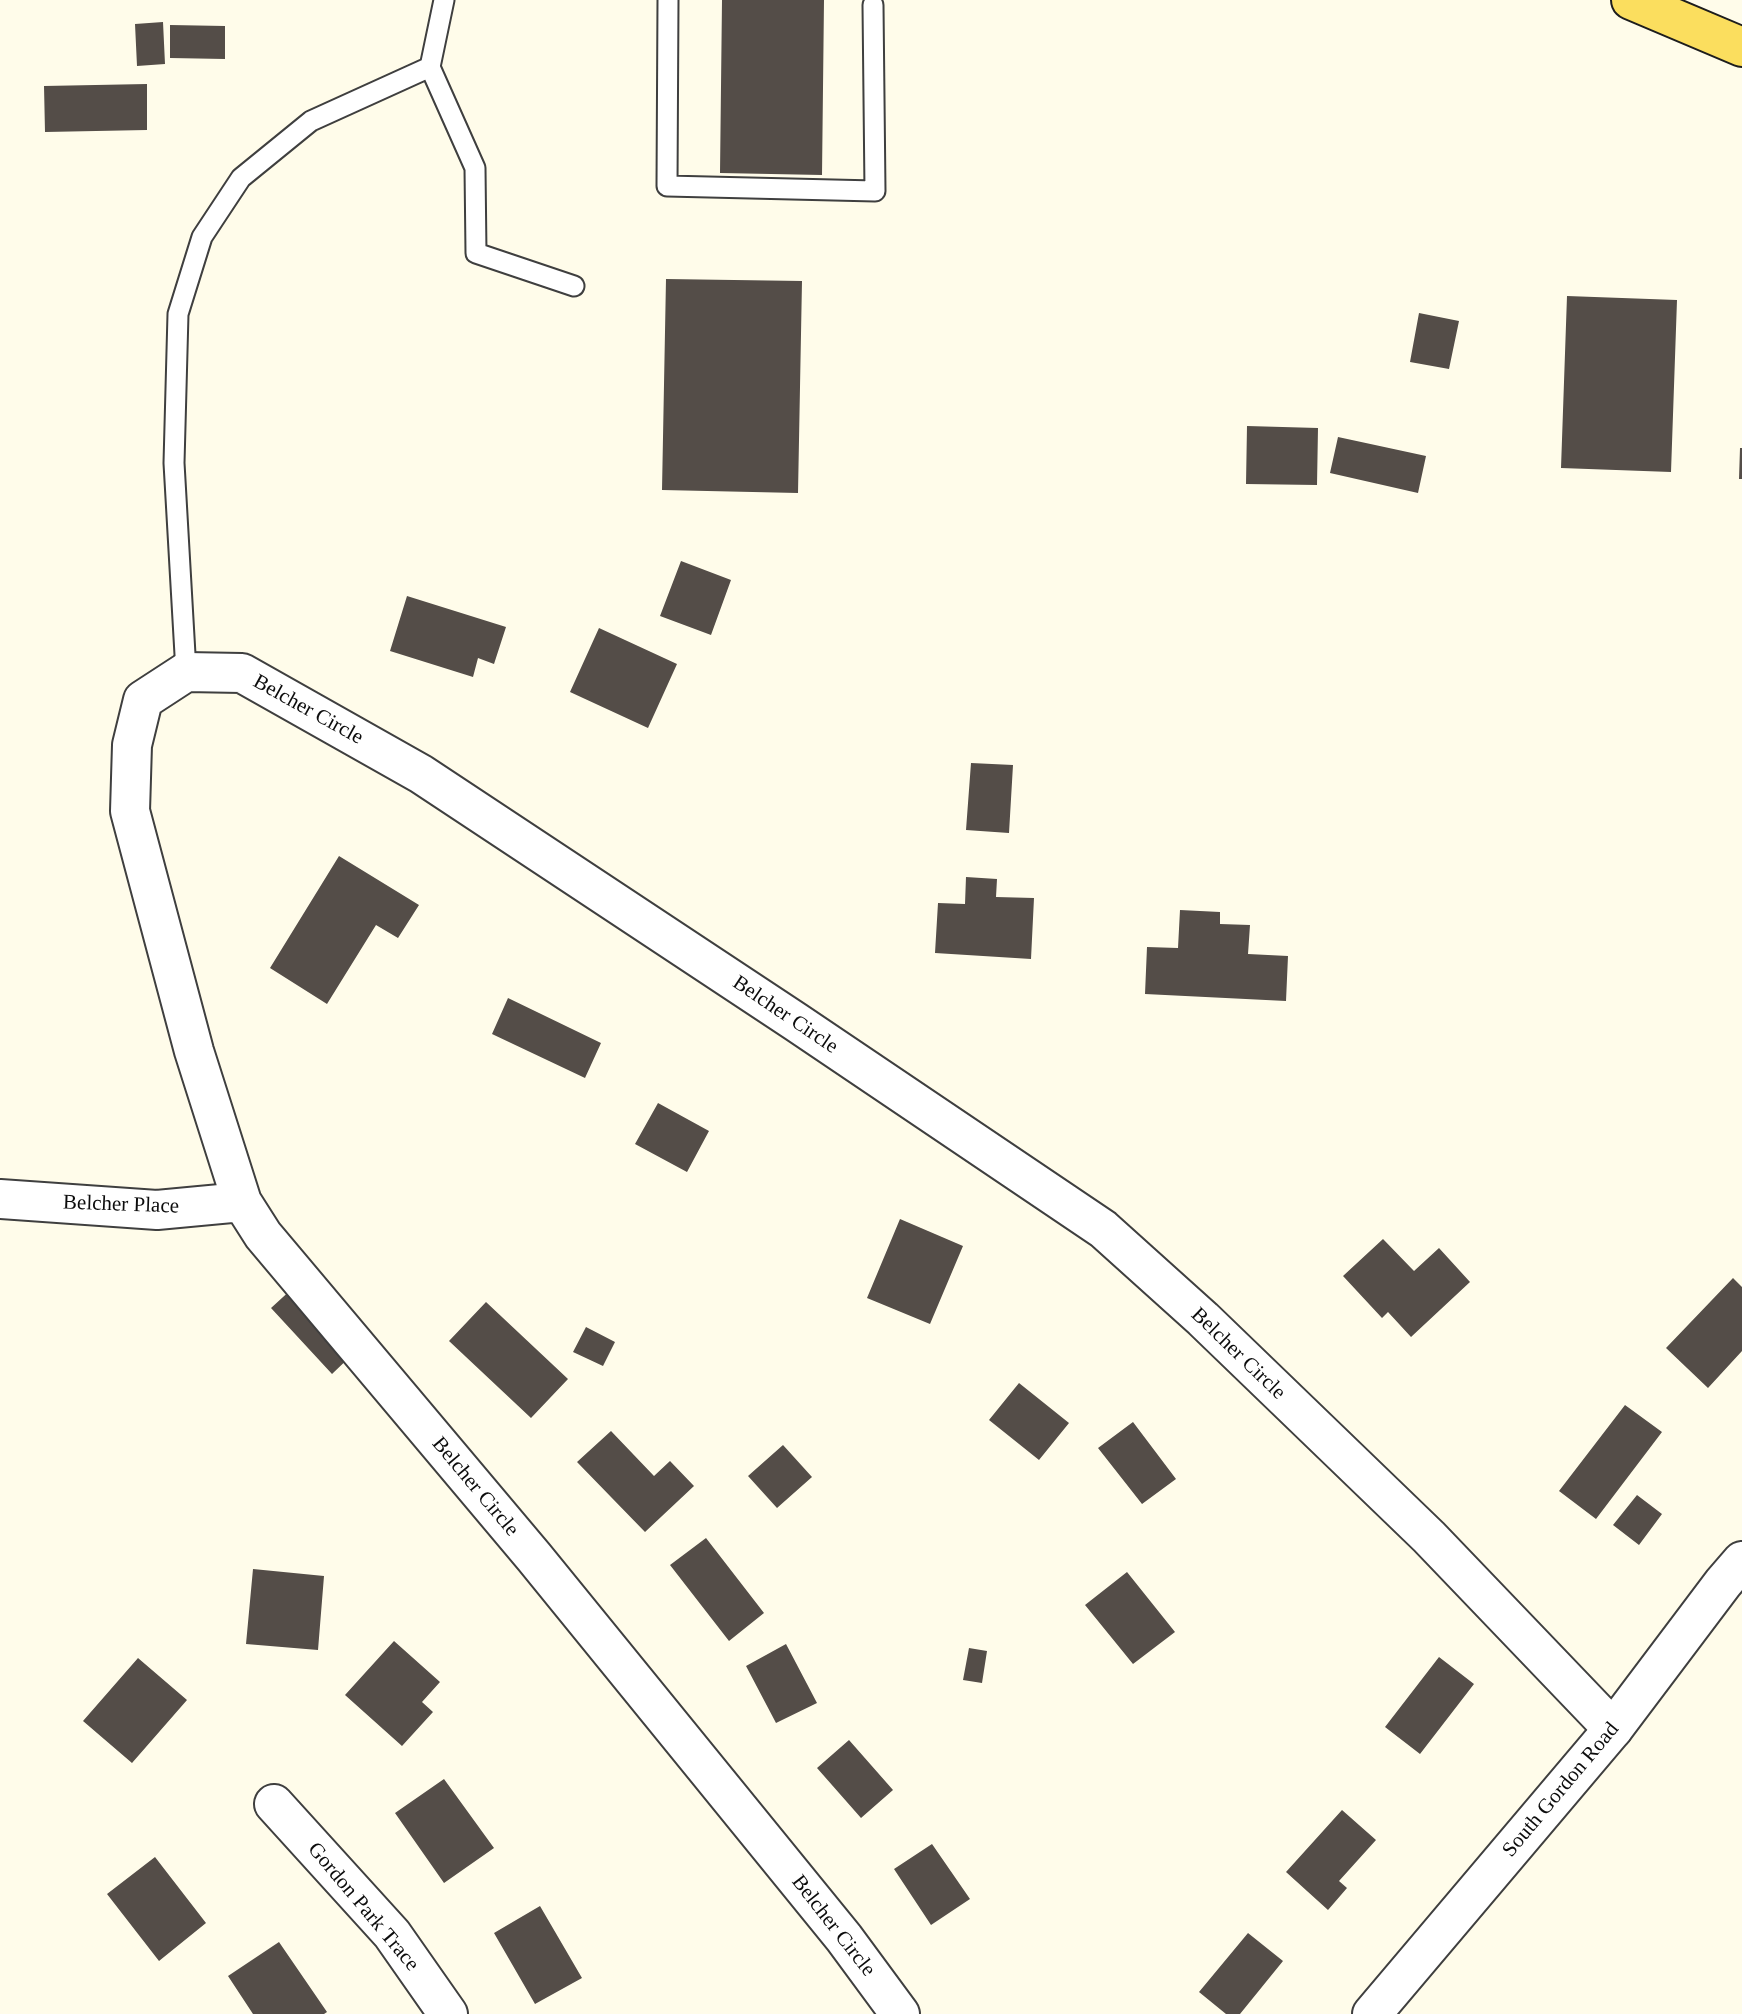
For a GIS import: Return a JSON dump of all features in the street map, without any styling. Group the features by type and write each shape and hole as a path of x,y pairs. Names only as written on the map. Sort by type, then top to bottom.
{"main road":[{"path":"1631,0 1742,47"}],"street":[{"name":"Belcher Circle","path":"901,2014 844,1938 543,1567 263,1236 242,1202 194,1051 130,811 132,745 143,700 187,671 242,673 421,774 1102,1229 1203,1320 1429,1537 1613,1729"},
{"name":"Belcher Place","path":"0,1199 156,1210 242,1202"},
{"name":"South Gordon Road","path":"1372,2014 1613,1729 1742,1561"},
{"name":"Gordon Park Trace","path":"274,1804 392,1934 448,2014"}],"lane":[{"path":"444,0 430,67 475,168 476,253 574,286"},
{"path":"668,0 667,186 874,191 873,5"},
{"path":"187,671 174,464 178,314 202,237 241,178 312,121 430,67"}],"building":[{"path":"722,0 824,0 822,175 720,173"},
{"path":"163,22 165,64 137,66 135,24"},
{"path":"170,25 225,26 225,59 170,58"},
{"path":"147,84 147,130 45,132 44,86"},
{"path":"666,279 802,281 798,493 662,490"},
{"path":"1567,296 1677,300 1671,472 1561,468"},
{"path":"1419,313 1459,321 1449,369 1410,362"},
{"path":"1247,426 1318,428 1317,485 1246,484"},
{"path":"1338,437 1426,456 1418,493 1330,473"},
{"path":"1742,448 1742,479 1739,479"},
{"path":"681,561 731,580 711,635 660,616"},
{"path":"407,596 506,627 494,664 478,658 473,677 390,651"},
{"path":"599,628 677,664 648,728 570,692"},
{"path":"971,763 1013,765 1009,833 966,830"},
{"path":"339,856 419,905 398,938 376,925 327,1004 270,968"},
{"path":"966,877 997,879 996,897 1034,898 1031,959 935,953 938,903 965,904"},
{"path":"1180,910 1220,912 1220,924 1250,925 1248,954 1288,956 1286,1001 1145,994 1147,947 1178,948"},
{"path":"508,998 601,1043 585,1078 492,1034"},
{"path":"658,1103 709,1131 687,1172 635,1144"},
{"path":"900,1219 963,1246 930,1324 867,1298"},
{"path":"1383,1239 1414,1271 1439,1248 1470,1282 1411,1337 1388,1312 1382,1318 1343,1276"},
{"path":"1733,1278 1742,1287 1742,1351 1708,1388 1666,1348"},
{"path":"294,1287 355,1352 332,1374 271,1308"},
{"path":"486,1302 568,1379 531,1418 449,1341"},
{"path":"586,1327 615,1342 603,1366 573,1352"},
{"path":"1019,1383 1069,1423 1039,1460 989,1420"},
{"path":"1625,1405 1662,1432 1596,1519 1559,1491"},
{"path":"1133,1422 1176,1479 1142,1504 1098,1448"},
{"path":"611,1431 654,1476 670,1461 694,1486 645,1532 577,1462"},
{"path":"783,1445 812,1477 777,1508 748,1476"},
{"path":"1637,1495 1662,1514 1639,1545 1613,1525"},
{"path":"706,1538 764,1613 729,1641 670,1565"},
{"path":"253,1569 324,1576 318,1650 246,1644"},
{"path":"1127,1572 1175,1632 1133,1664 1085,1605"},
{"path":"394,1641 440,1682 422,1702 433,1712 402,1746 345,1695"},
{"path":"786,1644 817,1703 776,1723 746,1666"},
{"path":"969,1648 987,1651 982,1683 963,1680"},
{"path":"1439,1657 1474,1684 1420,1754 1385,1727"},
{"path":"138,1658 187,1700 132,1763 83,1721"},
{"path":"849,1740 893,1790 861,1818 817,1768"},
{"path":"444,1779 494,1848 444,1883 395,1813"},
{"path":"1342,1810 1376,1840 1339,1881 1347,1888 1328,1910 1286,1872"},
{"path":"932,1844 970,1899 931,1925 894,1869"},
{"path":"155,1857 206,1923 159,1961 107,1894"},
{"path":"540,1906 582,1978 535,2004 494,1933"},
{"path":"1248,1933 1283,1961 1240,2014 1226,2014 1199,1992"},
{"path":"279,1942 327,2012 324,2014 253,2014 228,1976"}]}
